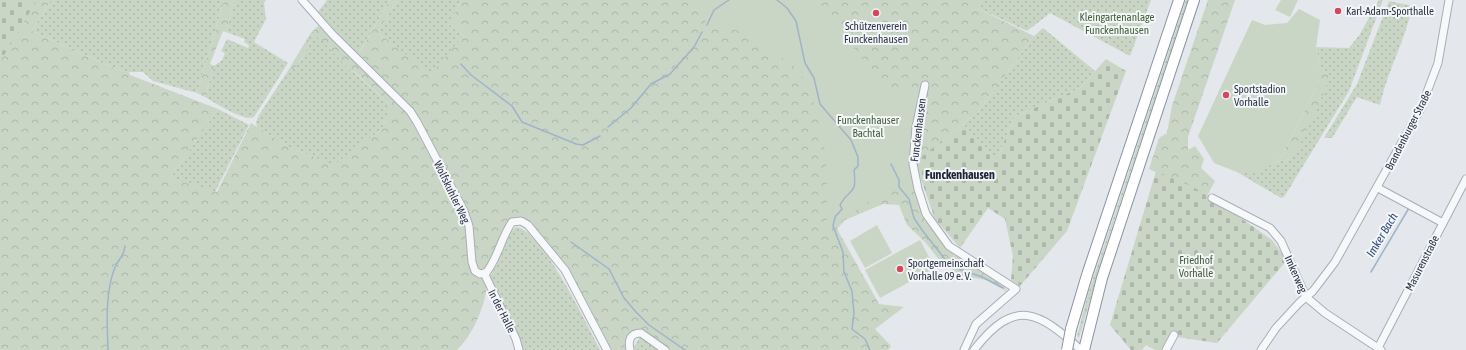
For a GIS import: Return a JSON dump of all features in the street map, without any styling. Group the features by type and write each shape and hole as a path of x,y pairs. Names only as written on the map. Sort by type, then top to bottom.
{"highway":[{"path":"1067,350 1071,329 1087,275 1180,0"},
{"path":"1082,350 1116,234 1194,0"}],"street":[{"name":"Wolfskuhler Weg","path":"302,0 333,35 410,111 464,211 469,226 473,268 480,274 484,273"},
{"name":"Brandenburger Straße","path":"1261,350 1276,328 1313,291 1335,262 1378,188 1421,108 1438,63 1449,0"},
{"name":"Funckenhausen","path":"924,85 916,127 913,164 918,189 926,214 949,246 1016,289 976,324 964,350"},
{"name":"Masurenstraße","path":"1380,349 1466,179"},
{"path":"1378,188 1443,223"},
{"name":"Imkerweg","path":"1212,198 1270,228 1281,241 1306,297 1325,313 1380,349"},
{"path":"484,273 486,273 491,267 507,229 512,222 521,221 528,225 566,270 607,350"},
{"name":"In der Halle","path":"484,273 516,339 519,350"},
{"path":"974,350 982,340 1002,322 1010,318 1027,315 1037,318 1058,329 1082,350"},
{"path":"630,350 629,342 635,333 641,333 665,350"},
{"path":"1166,350 1174,335"}],"green space":[{"path":"0,0 51,0 32,31 116,69 129,72 130,75 218,109 170,178 217,192 251,123 292,149 315,157 332,166 382,129 391,106 354,71 352,72 320,39 310,34 318,26 322,28 353,60 360,52 390,0 397,0 378,33 431,73 464,35 448,24 462,0 981,0 977,8 1034,36 979,111 917,161 913,183 925,221 954,255 1004,284 1006,291 987,280 962,276 941,262 925,242 907,225 899,205 883,204 845,220 837,229 879,304 904,307 875,329 891,346 888,350 665,350 635,333 630,350 607,350 574,284 528,225 516,221 486,273 486,292 480,314 469,334 457,350 0,350"},
{"path":"0,0 37,0 0,62"},
{"path":"51,0 224,0 197,93 153,81 143,72 129,72 116,69 32,31"},
{"path":"224,0 235,0 226,32 223,31 210,64 214,66 205,97 197,93"},
{"path":"235,0 266,0 264,3 266,19 254,42 288,63 254,117 249,118 230,111 205,97 214,66 222,60 225,53 221,51 227,39 248,48 249,45 244,42 245,39 226,32"},
{"path":"327,0 390,0 358,55 318,12"},
{"path":"397,0 462,0 448,24 464,35 431,74 378,33"},
{"name":"Funckenhauser Bachtal","path":"693,0 806,0 829,15 874,75 884,84 920,98 910,143 913,183 896,192 892,184 827,232 827,183 823,137 814,104 802,76 796,68 749,34 733,29 711,29 696,9"},
{"name":"Kleingartenanlage Funckenhausen","path":"981,0 1151,0 1130,56 1050,13 1027,31 977,8"},
{"path":"1186,0 1188,0 1106,245 1079,338 1077,336 1088,294"},
{"path":"1208,0 1235,0 1188,137 1188,150 1195,146 1204,159 1201,168 1215,181 1207,196 1149,169 1159,138 1167,133 1172,106"},
{"path":"1281,0 1298,0 1290,17 1275,10"},
{"path":"1379,0 1383,0 1349,91 1284,197 1281,198 1237,172 1256,172 1276,162 1291,159 1330,76 1320,66 1316,47 1349,48 1360,34"},
{"path":"1389,1 1412,6 1380,105 1357,97 1332,138 1324,138 1357,84"},
{"path":"1299,9 1320,20 1316,47 1320,66 1320,81 1282,155 1276,162 1256,172 1237,172 1214,163 1198,136 1252,20 1265,25 1287,23"},
{"path":"1043,28 1095,71 1080,88 1014,117 996,162 963,124 979,111 1034,36"},
{"path":"310,34 320,38 352,72 353,71 391,106 382,129 332,167 315,157 292,149 257,127 256,122 289,69 295,69 310,43 307,39"},
{"path":"307,39 310,43 295,69 289,69"},
{"path":"1106,59 1126,71 1067,231 1020,286 1011,280 1013,256 1005,219 988,208 960,248 935,219 915,162 963,124 996,162 1014,117 1080,88"},
{"path":"1320,66 1330,76 1313,119 1303,140 1291,159 1276,162 1282,155 1320,81"},
{"path":"218,109 249,125 215,192 170,178"},
{"name":"Friedhof Vorhalle","path":"1156,171 1201,191 1272,240 1287,260 1217,343 1177,337 1169,350 1155,350 1146,345 1142,350 1131,350 1110,325"},
{"path":"877,225 892,253 865,268 850,241"},
{"path":"516,227 526,231 538,243 550,260 575,301 600,350 520,350 489,277 493,272 508,237"},
{"name":"Sportgemeinschaft Vorhalle 09 e. V.","path":"920,240 935,268 880,298 865,270"},
{"path":"640,337 658,350 635,350 634,347"}],"waterway":[{"path":"707,25 714,10 729,0"},
{"path":"777,0 787,8 796,21 805,63 814,78 820,104 851,140 858,157 858,166 854,170 854,188 840,205 842,209 835,217 833,226 843,252 844,272 852,291 854,313 852,329 865,339 870,350"},
{"path":"608,127 631,108 651,84 670,74 694,47 702,32"},
{"path":"461,64 471,75 512,106 522,122 576,144 583,145 600,136"},
{"name":"Imker Bach","path":"891,164 899,180 899,187 909,199 914,218 948,263 959,269 982,277 1003,288"},
{"name":"Imker Bach","path":"1371,272 1409,208"},
{"path":"571,242 609,269 624,298 649,325 685,350"},
{"path":"108,350 108,298 115,267 125,246"}],"place":[{"name":"Karl-Adam-Sporthalle","path":"1338,11"},
{"name":"Schützenverein Funckenhausen","path":"876,13"},
{"name":"Sportstadion Vorhalle","path":"1226,95"},
{"name":"Sportgemeinschaft Vorhalle 09 e. V.","path":"900,269"}],"district":[{"name":"Funckenhausen","path":"960,175"}]}
